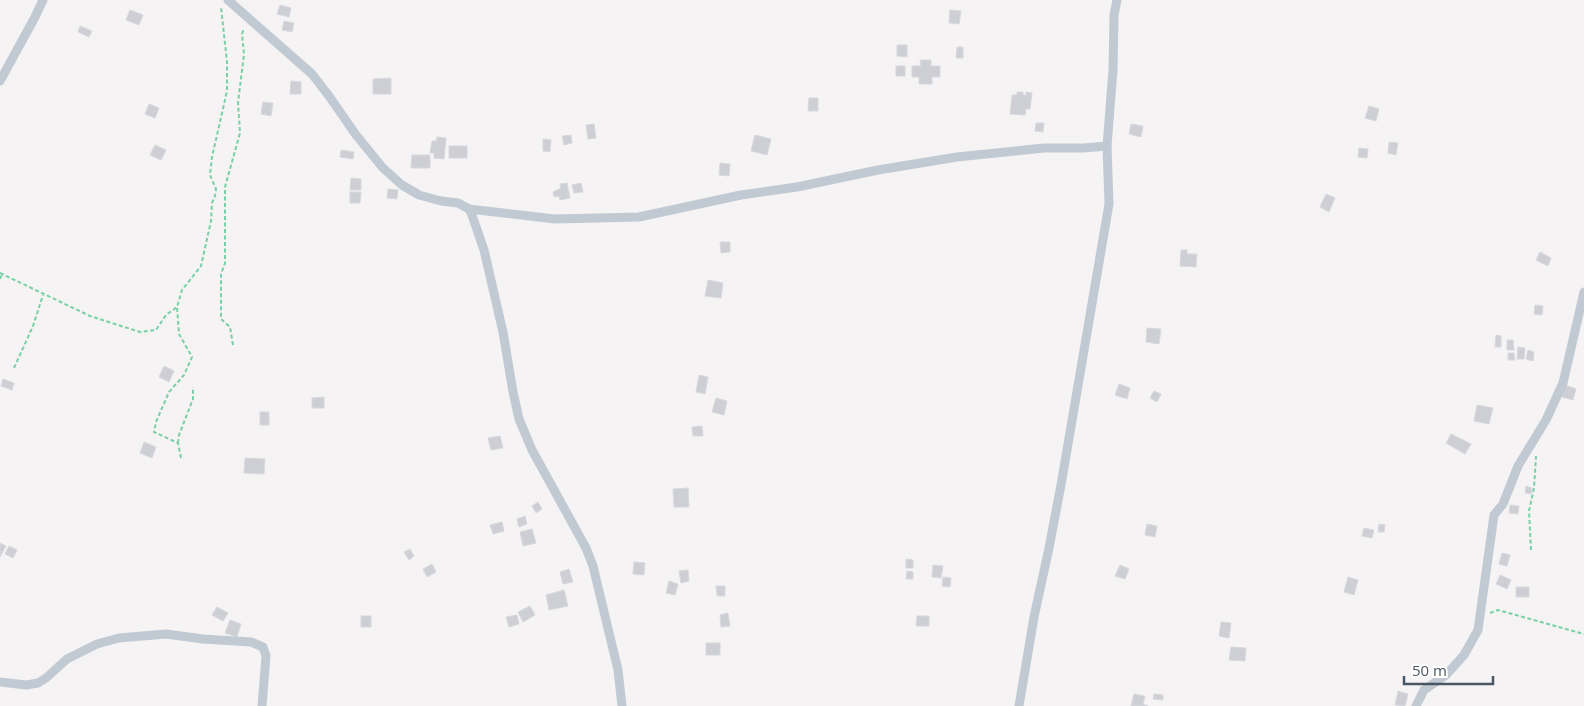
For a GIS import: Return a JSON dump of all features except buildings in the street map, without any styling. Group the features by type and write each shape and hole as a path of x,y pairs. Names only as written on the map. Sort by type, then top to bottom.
{"street":[{"path":"0,82 36,18 43,0"},
{"path":"228,0 312,74 356,135 384,168 402,184 419,195 458,203 469,209 555,219 639,217 741,194 797,187 844,176 957,157 1044,148 1107,146"},
{"path":"1019,706 1034,617 1061,485 1108,204 1107,146 1113,70 1114,15 1117,0"},
{"path":"469,209 480,235 503,332 513,392 520,419 532,450 586,548 593,566 618,670 622,706"},
{"path":"1416,706 1424,690 1446,675 1464,655 1478,630 1494,515 1503,504 1518,466 1546,420 1563,384 1584,292"},
{"path":"0,682 26,685 38,683 67,659 97,644 119,638 166,634 203,639 251,642 263,647 266,656 262,706"}],"path":[{"path":"178,443 154,432 156,422 169,392 184,374 192,357 179,334 177,307 182,290 201,266 216,189 210,175 212,157 227,91 228,62 220,0"},
{"path":"232,345 230,328 221,319 220,274 225,263 225,187 240,133 238,103 244,54 242,34 248,18"},
{"path":"0,279 1,273 43,295 90,316 140,332 156,330 166,315 177,307"},
{"path":"14,368 33,326 43,295"},
{"path":"181,458 178,443 179,435 193,399 193,387"},
{"path":"1530,550 1529,511 1534,488 1536,454"},
{"path":"1480,616 1498,610 1584,634"}]}
